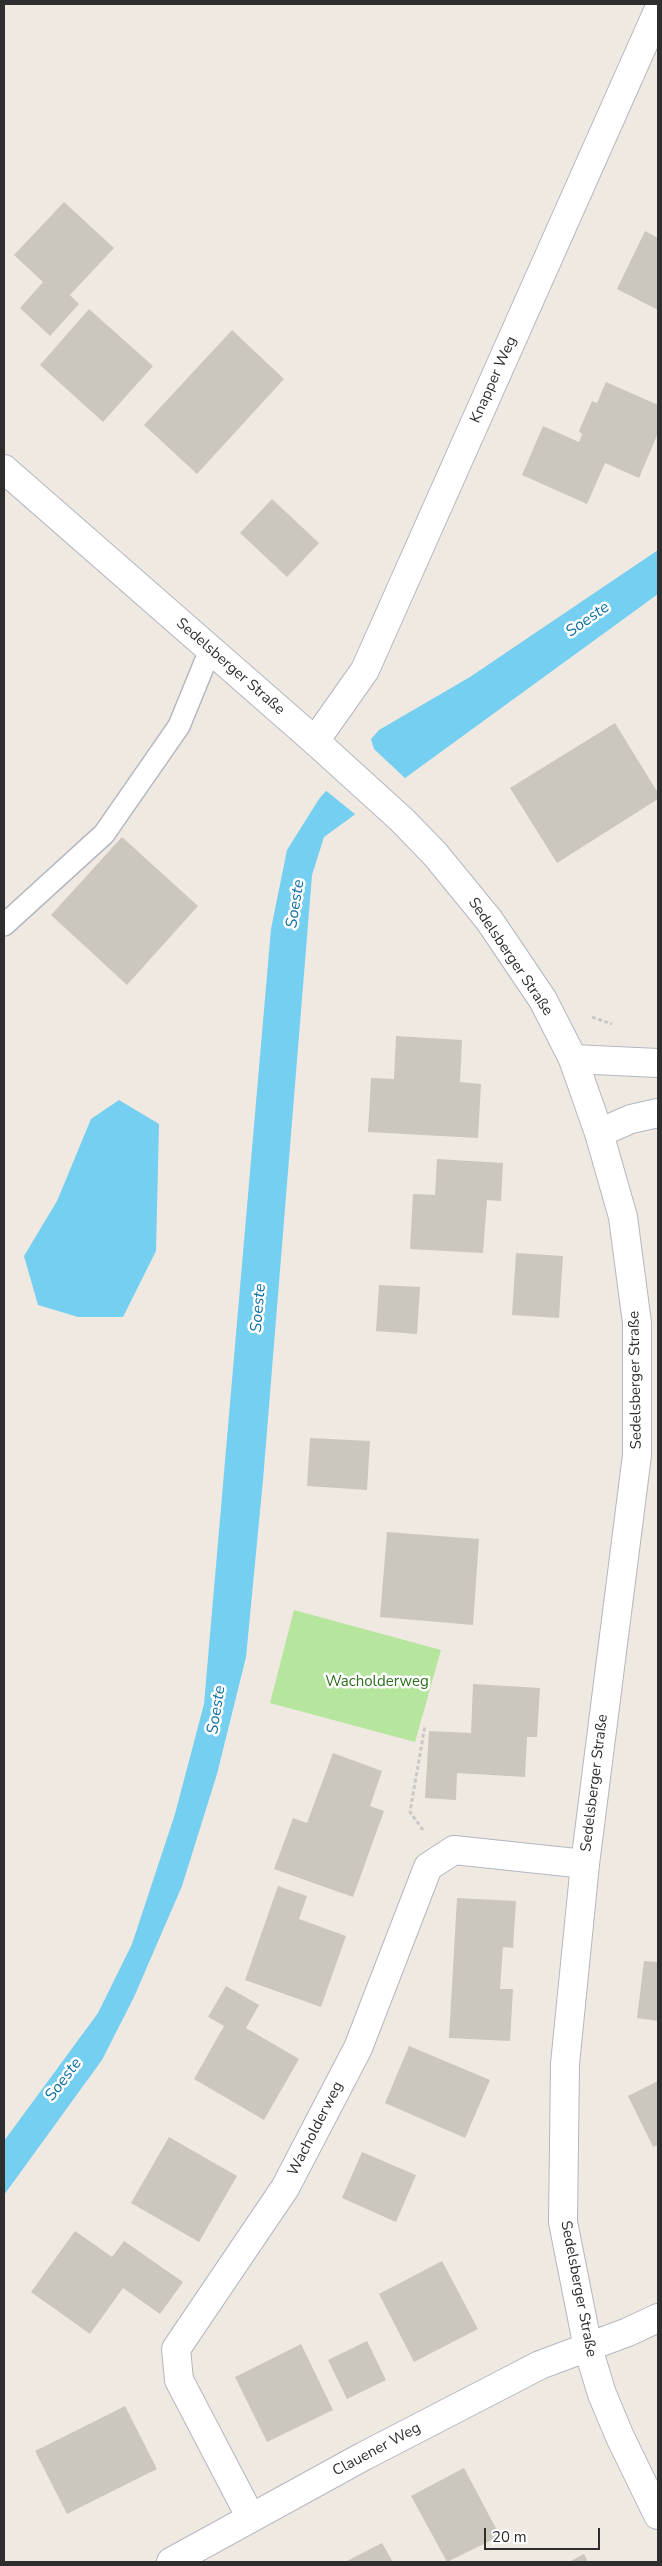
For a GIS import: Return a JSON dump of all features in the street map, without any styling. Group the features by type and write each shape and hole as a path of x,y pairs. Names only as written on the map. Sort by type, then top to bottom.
{"street":[{"name":"Knapper Weg","path":"323,748 365,670 658,11"},
{"name":"Sedelsberger Straße","path":"4,469 323,748 402,820 435,854 490,920 543,1000 573,1059 599,1133 622,1217 637,1323 637,1455 585,1864 565,2064 563,2222 588,2348 620,2437 658,2515"},
{"path":"573,1059 658,1063"},
{"path":"599,1133 631,1119 658,1113"},
{"path":"441,1858 454,1850 585,1864"},
{"name":"Wacholderweg","path":"251,2518 179,2380 176,2349 285,2188 358,2048 428,1867 441,1858"},
{"name":"Clauener Weg","path":"170,2562 364,2456 540,2365 588,2348 658,2318"}],"lane":[{"path":"4,925 104,834 179,726 210,650"}],"path":[{"path":"425,1725 410,1812 441,1858"}],"green space":[{"name":"Wacholderweg","path":"294,1610 441,1650 415,1742 270,1703"}],"water":[{"name":"Soeste","path":"658,550 658,594 324,837 312,875 263,1480 246,1657 217,1774 182,1886 134,1997 102,2060 4,2195 4,2141 98,2013 132,1944 175,1814 204,1704 271,929 287,850 319,799 379,730 470,677"},
{"path":"119,1100 159,1124 156,1251 123,1317 78,1317 38,1305 24,1256 57,1201 91,1119"}],"pier":[{"path":"370,736 374,749 407,780 356,815 324,789"}],"building":[{"path":"64,202 114,248 70,295 79,304 50,336 20,308 43,282 14,255"},
{"path":"645,231 658,238 658,310 617,289"},
{"path":"89,309 153,366 103,422 40,365"},
{"path":"232,330 284,379 197,474 144,425"},
{"path":"606,382 658,405 658,433 639,478 605,463 587,504 522,475 543,426 579,442 582,434 579,431 592,401 597,403"},
{"path":"272,499 319,543 287,577 240,533"},
{"path":"615,723 658,793 658,799 557,863 510,788"},
{"path":"122,837 198,906 127,985 51,915"},
{"path":"396,1036 462,1040 460,1082 481,1084 478,1138 368,1132 371,1078 394,1079"},
{"path":"437,1159 503,1163 501,1201 487,1200 483,1253 410,1249 413,1194 435,1195"},
{"path":"516,1253 563,1256 559,1318 512,1315"},
{"path":"379,1285 420,1287 417,1334 376,1331"},
{"path":"310,1438 370,1441 367,1490 307,1486"},
{"path":"387,1532 479,1539 473,1625 380,1617"},
{"path":"473,1684 540,1688 537,1737 527,1737 525,1777 457,1773 456,1800 425,1798 429,1731 471,1733"},
{"path":"333,1753 382,1771 370,1806 384,1811 353,1897 274,1869 293,1818 307,1823"},
{"path":"278,1886 307,1896 299,1919 346,1936 321,2007 245,1980"},
{"path":"457,1898 516,1901 513,1948 503,1947 500,1989 513,1989 510,2041 449,2038"},
{"path":"644,1961 658,1962 658,2021 637,2018"},
{"path":"226,1986 259,2005 246,2028 299,2059 264,2120 194,2079 224,2026 208,2017"},
{"path":"409,2046 490,2080 465,2138 385,2103"},
{"path":"658,2081 658,2145 653,2147 628,2096"},
{"path":"169,2137 237,2176 199,2242 131,2203"},
{"path":"362,2152 416,2175 396,2222 342,2198"},
{"path":"75,2231 112,2257 124,2241 183,2282 160,2314 123,2288 90,2334 31,2292"},
{"path":"442,2261 478,2329 414,2362 379,2294"},
{"path":"367,2341 386,2380 347,2399 328,2360"},
{"path":"301,2344 333,2410 267,2442 235,2377"},
{"path":"125,2406 157,2469 67,2514 35,2451"},
{"path":"464,2468 500,2536 447,2562 411,2496"},
{"path":"382,2543 393,2562 345,2562"},
{"path":"584,2554 588,2562 569,2562"}]}
